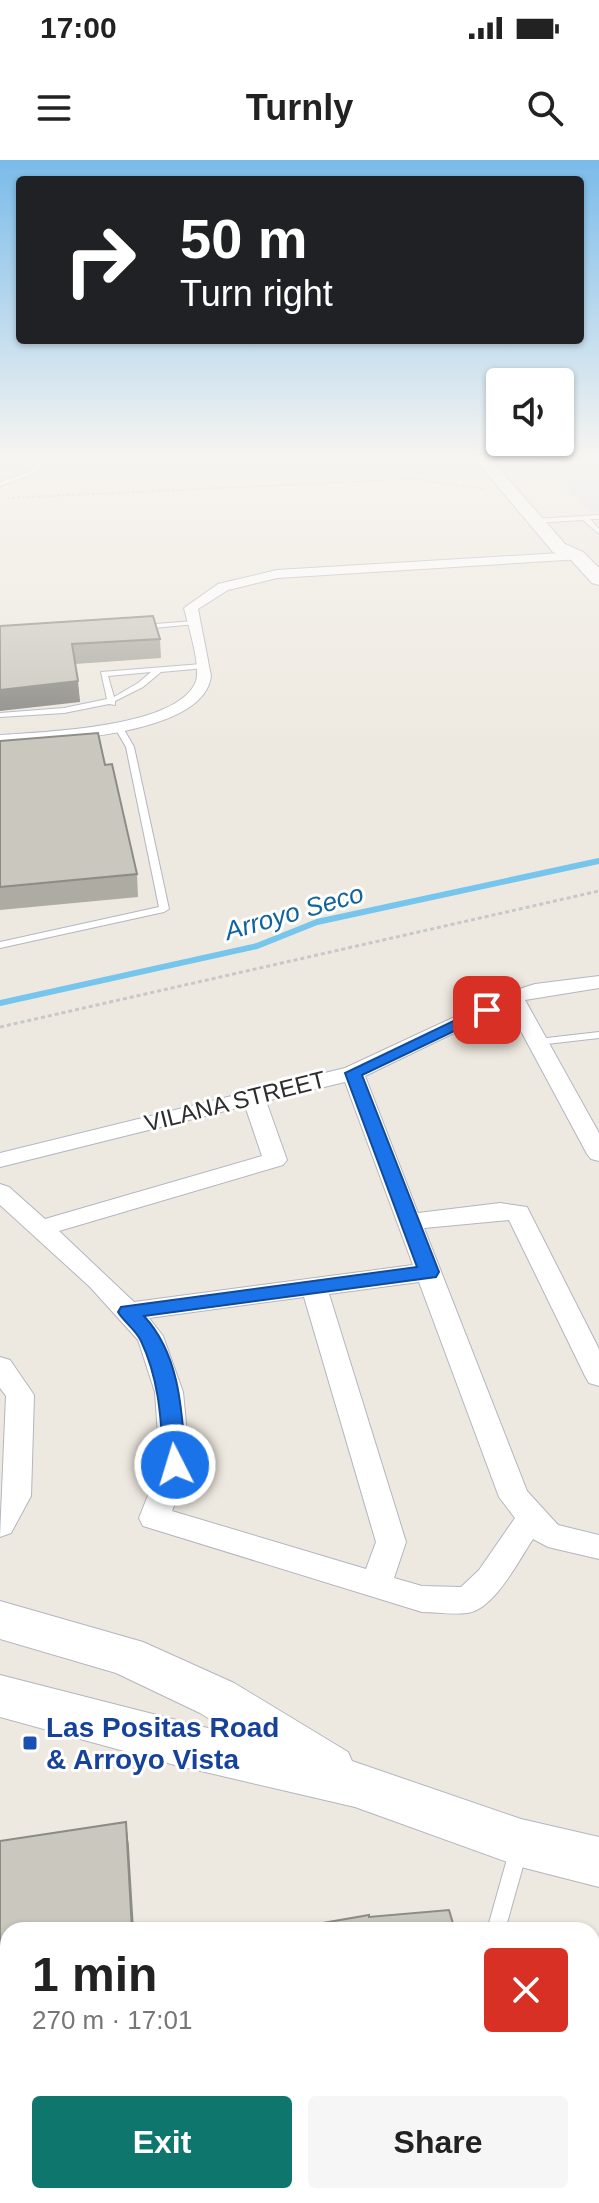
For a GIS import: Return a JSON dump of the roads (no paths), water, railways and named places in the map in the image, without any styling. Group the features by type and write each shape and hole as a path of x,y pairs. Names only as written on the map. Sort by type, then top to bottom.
{"main road":[{"path":"571,553 599,579"},
{"path":"0,1620 127,1656 217,1698 355,1784"},
{"path":"0,1696 175,1743 355,1784 521,1843 599,1862"}],"street":[{"path":"0,740 119,728 150,720 196,694 204,678 191,608 223,587 277,574 577,556"},
{"name":"VILANA STREET","path":"0,1160 353,1073 513,997 535,990 599,982"},
{"path":"513,997 599,1154"},
{"path":"353,1073 514,1497 548,1535 599,1547"},
{"path":"42,1228 275,1160 253,1096"},
{"path":"0,1192 10,1204 42,1228 150,1336 169,1392 175,1465 154,1518 422,1599 468,1600 490,1579 532,1517"},
{"path":"410,1222 500,1211 518,1213 599,1376"},
{"path":"128,1312 429,1272"},
{"path":"314,1287 391,1542 376,1585"},
{"path":"0,1367 20,1395 16,1496 0,1525"}],"lane":[{"path":"139,627 194,623"},
{"path":"112,703 104,674 202,666"},
{"path":"0,715 112,703 140,688 158,670"},
{"path":"0,945 164,909 130,747 119,728"},
{"path":"538,1042 599,1035"},
{"path":"498,1922 521,1843"}],"waterway":[{"name":"Arroyo Seco","path":"0,1003 257,946 317,922 599,861"}],"place":[{"name":"Las Positas Road & Arroyo Vista","path":"30,1743"}]}
